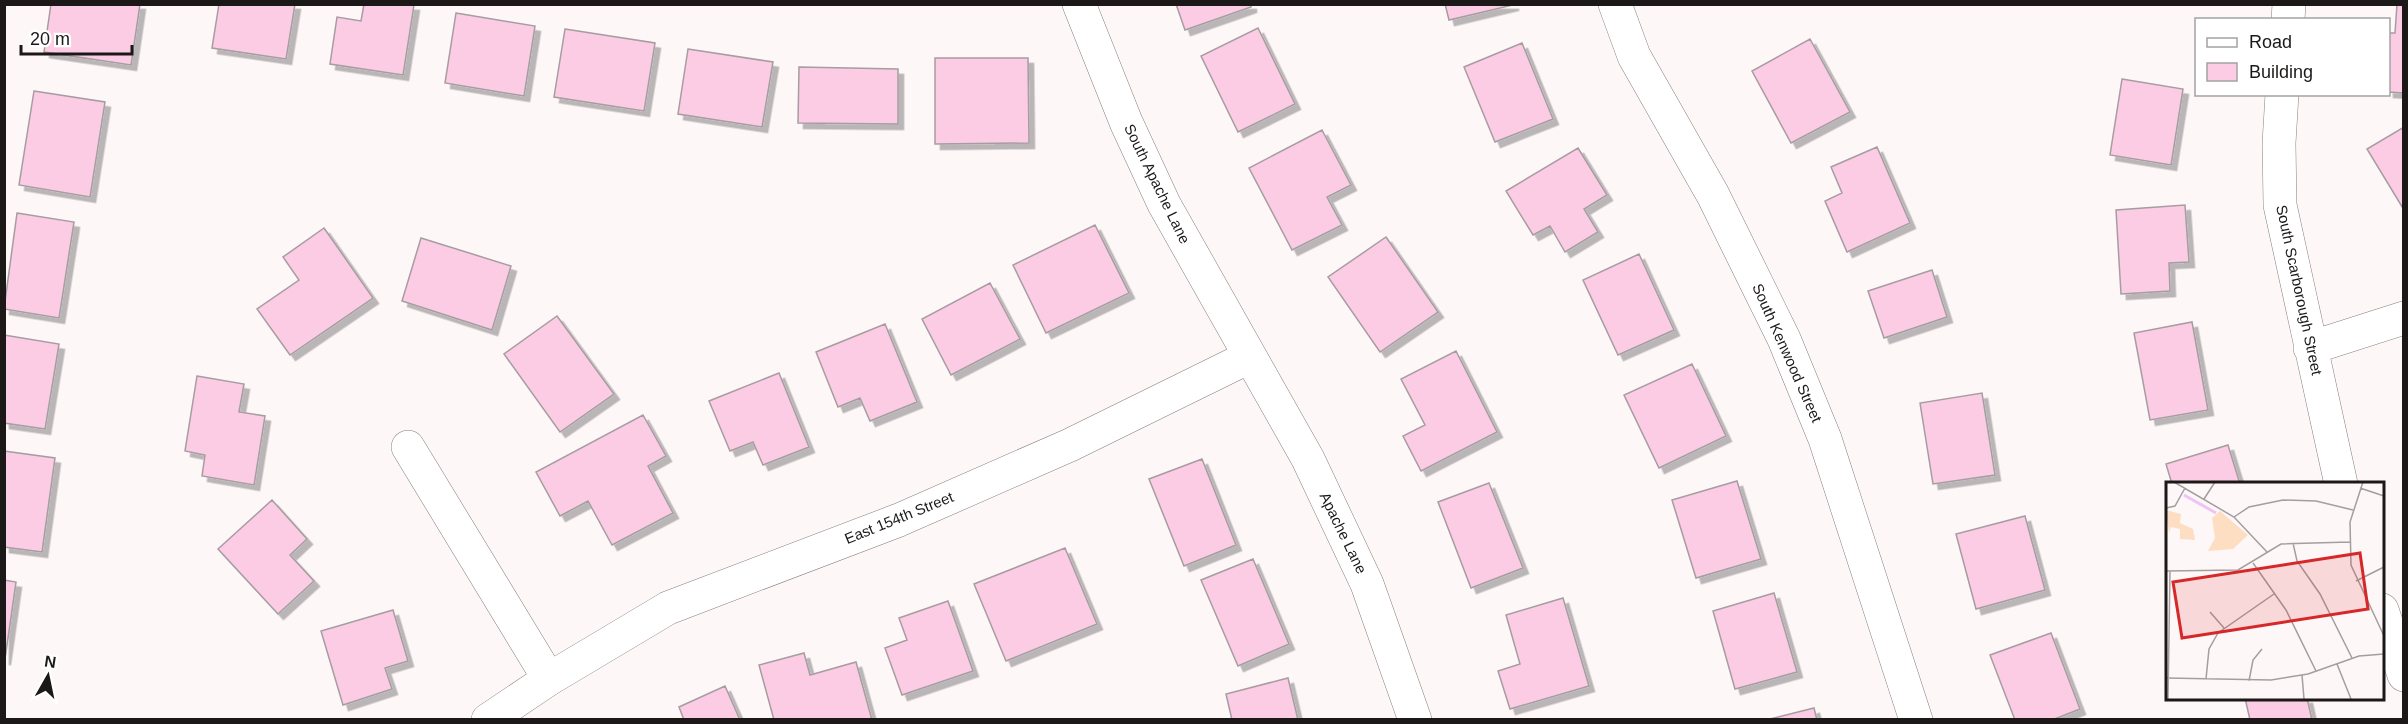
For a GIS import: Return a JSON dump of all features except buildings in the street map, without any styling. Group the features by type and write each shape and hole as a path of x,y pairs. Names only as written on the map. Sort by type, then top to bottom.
{"street":[{"name":"South Apache Lane","path":"1079,4 1126,122 1164,204 1249,357"},
{"name":"South Kenwood Street","path":"1615,4 1634,56 1713,195 1784,339 1825,439 1916,720"},
{"name":"South Scarborough Street","path":"2282,96 2279,143 2280,205 2341,482"},
{"path":"2310,348 2403,318"},
{"name":"East 154th Street","path":"488,720 549,679 668,608 899,520 1070,445 1249,357"},
{"name":"Apache Lane","path":"1249,357 1308,459 1367,584 1414,720"},
{"path":"408,447 549,679"},
{"path":"2384,616 2403,675"}]}
